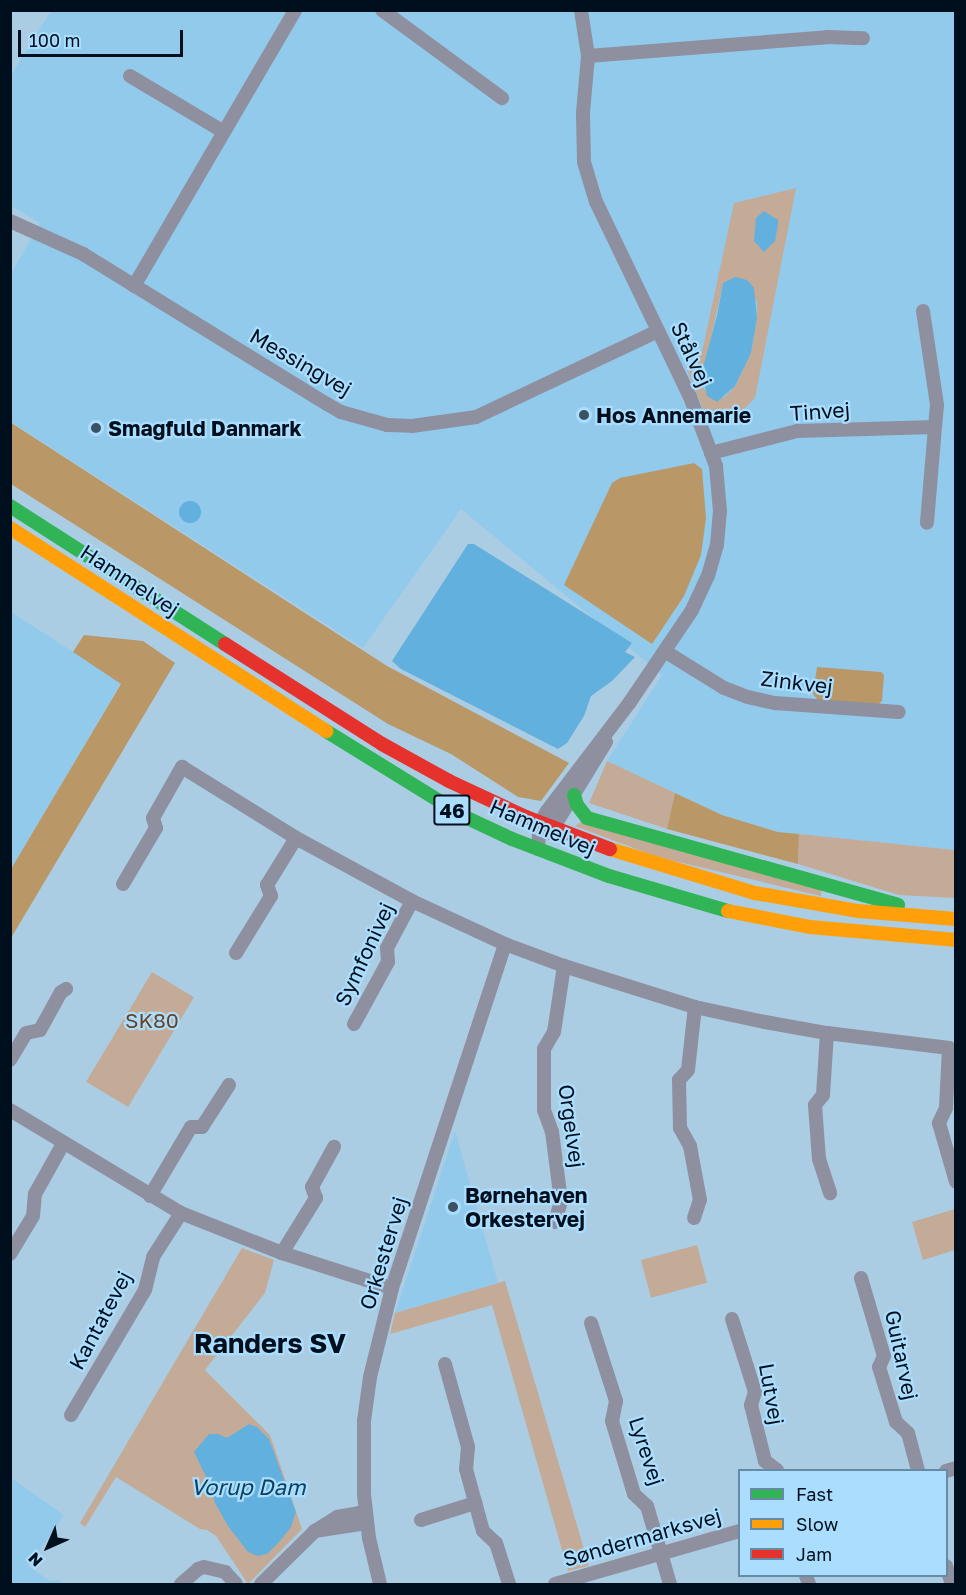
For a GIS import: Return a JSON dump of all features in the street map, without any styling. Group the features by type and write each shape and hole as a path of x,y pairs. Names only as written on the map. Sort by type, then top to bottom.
{"main road":[{"name":"Hammelvej","path":"10,506 382,744 449,781 540,823 636,860 755,892 847,910 949,918"},
{"name":"Hammelvej","path":"10,528 400,779 465,817 538,849 652,890 750,917 810,927 956,940"},
{"path":"574,795 582,813 587,818 949,918"}],"street":[{"path":"134,286 295,10"},
{"path":"382,10 502,98"},
{"name":"Stålvej","path":"538,849 540,823 571,775 630,702 666,652 696,602 708,576 717,545 720,511 716,466 690,398 596,202 584,162 583,113 588,56 581,10"},
{"path":"588,56 827,37 862,38"},
{"path":"130,76 225,132"},
{"name":"Messingvej","path":"10,221 83,254 341,412 387,425 412,426 476,417 658,331"},
{"path":"923,311 937,405 927,523"},
{"name":"Tinvej","path":"711,453 797,431 934,427"},
{"name":"Zinkvej","path":"666,652 724,688 748,697 775,703 899,712"},
{"name":"Stålvej","path":"538,849 574,795 630,702"},
{"name":"Symfonivej","path":"123,884 156,828 153,818 182,767 296,838 412,901 505,944"},
{"path":"236,953 271,896 267,885 296,838"},
{"name":"Symfonivej","path":"354,1024 388,962 387,948 412,901"},
{"path":"505,944 564,966 694,1007 827,1033 949,1048 946,1108 939,1123 951,1154 956,1182"},
{"name":"Orkestervej","path":"380,1584 366,1518 363,1460 367,1397 392,1288 505,944"},
{"name":"Orgelvej","path":"555,1222 561,1201 552,1132 544,1110 544,1049 554,1032 564,966"},
{"path":"10,1060 27,1033 40,1030 61,992 66,989"},
{"path":"694,1007 688,1070 679,1080 680,1128 690,1146 700,1200 694,1218"},
{"path":"827,1033 823,1095 815,1105 819,1159 830,1193"},
{"path":"150,1196 191,1127 202,1127 229,1085"},
{"path":"10,1110 181,1213 282,1253 392,1288"},
{"path":"10,1254 33,1216 35,1194 63,1144"},
{"path":"282,1253 316,1198 312,1187 334,1147"},
{"name":"Kantatevej","path":"71,1415 145,1290 153,1257 181,1213"},
{"name":"Guitarvej","path":"861,1278 884,1356 879,1367 896,1422 908,1433 918,1469"},
{"name":"Lutvej","path":"732,1319 755,1392 751,1405 765,1461 776,1469"},
{"name":"Lyrevej","path":"591,1323 616,1401 612,1421 634,1494 647,1506 670,1584"},
{"path":"445,1364 468,1447 466,1469 483,1531 496,1543 509,1584"},
{"path":"422,1520 475,1503"},
{"path":"261,1584 315,1531 360,1524 366,1518"},
{"name":"Søndermarksvej","path":"555,1584 738,1532"},
{"path":"181,1584 198,1569 204,1567 225,1572 236,1584"}],"shaded area":[{"path":"51,11 955,11 955,850 778,832 722,815 607,761 662,675 461,509 363,648 11,422 11,274 40,223 11,206 10,77"},
{"path":"10,422 387,666 569,763 541,801 518,797 451,754 388,724 11,484"},
{"path":"694,463 702,469 706,518 701,555 684,596 652,644 564,585 612,483 620,478"},
{"path":"11,612 121,683 11,869"},
{"path":"84,635 143,641 175,663 11,938 11,869 121,684 73,652"},
{"path":"817,667 881,672 884,675 882,701 879,704 818,700 813,694"},
{"path":"675,793 722,815 778,832 799,834 798,864 667,829"},
{"name":"Børnehaven Orkestervej","path":"455,1131 498,1283 395,1313"},
{"path":"11,1478 64,1515 28,1566 50,1581 58,1580 66,1584 11,1584"}],"green space":[{"path":"796,188 755,398 743,410 706,416 686,367 702,352 734,203","holes":["723,283 757,301 757,318 751,353 735,386 724,398 704,389 702,380"]},
{"path":"607,761 675,793 667,829 589,803"},
{"path":"583,821 821,889 821,896 658,857 575,826"},
{"path":"799,834 955,850 955,898 899,895 798,864"},
{"name":"SK80","path":"152,972 194,997 128,1107 86,1082"},
{"path":"955,1209 955,1250 923,1260 912,1222"},
{"path":"697,1245 707,1283 651,1298 641,1260"},
{"path":"242,1248 274,1260 265,1293 205,1370 270,1435 302,1529 248,1584 216,1536 207,1530 200,1529 116,1477 85,1527 80,1523"},
{"path":"505,1281 589,1566 568,1571 492,1305 390,1334 395,1313"}],"water":[{"path":"764,211 778,220 778,225 775,241 764,252 754,241 756,218"},
{"path":"735,277 747,280 754,288 757,318 751,353 735,386 717,402 707,396 702,371 717,316 723,283"},
{"path":"186,501 194,501 201,508 201,516 194,523 186,523 179,516 179,508"},
{"path":"468,544 474,544 632,643 625,652 635,657 612,681 591,696 584,716 567,743 558,749 401,669 392,661"},
{"name":"Vorup Dam","path":"249,1424 257,1427 269,1439 296,1512 291,1527 280,1541 267,1554 258,1556 248,1552 228,1526 215,1503 209,1483 194,1452 209,1434 218,1434 227,1438"}],"traffic: fast":[{"path":"10,506 225,644"},
{"path":"326,731 465,817 512,839 609,876 728,911"},
{"path":"574,795 577,805 587,818 898,905"}],"traffic: slow":[{"path":"10,528 326,731"},
{"path":"610,849 755,893 858,911 956,919"},
{"path":"728,911 810,927 956,940"}],"traffic: jam":[{"path":"225,644 382,744 449,781 526,817 610,849"}],"place":[{"name":"Hos Annemarie","path":"584,415"},
{"name":"Smagfuld Danmark","path":"96,428"},
{"name":"Børnehaven Orkestervej","path":"453,1207"}],"district":[{"name":"Randers SV","path":"270,1344"}]}
